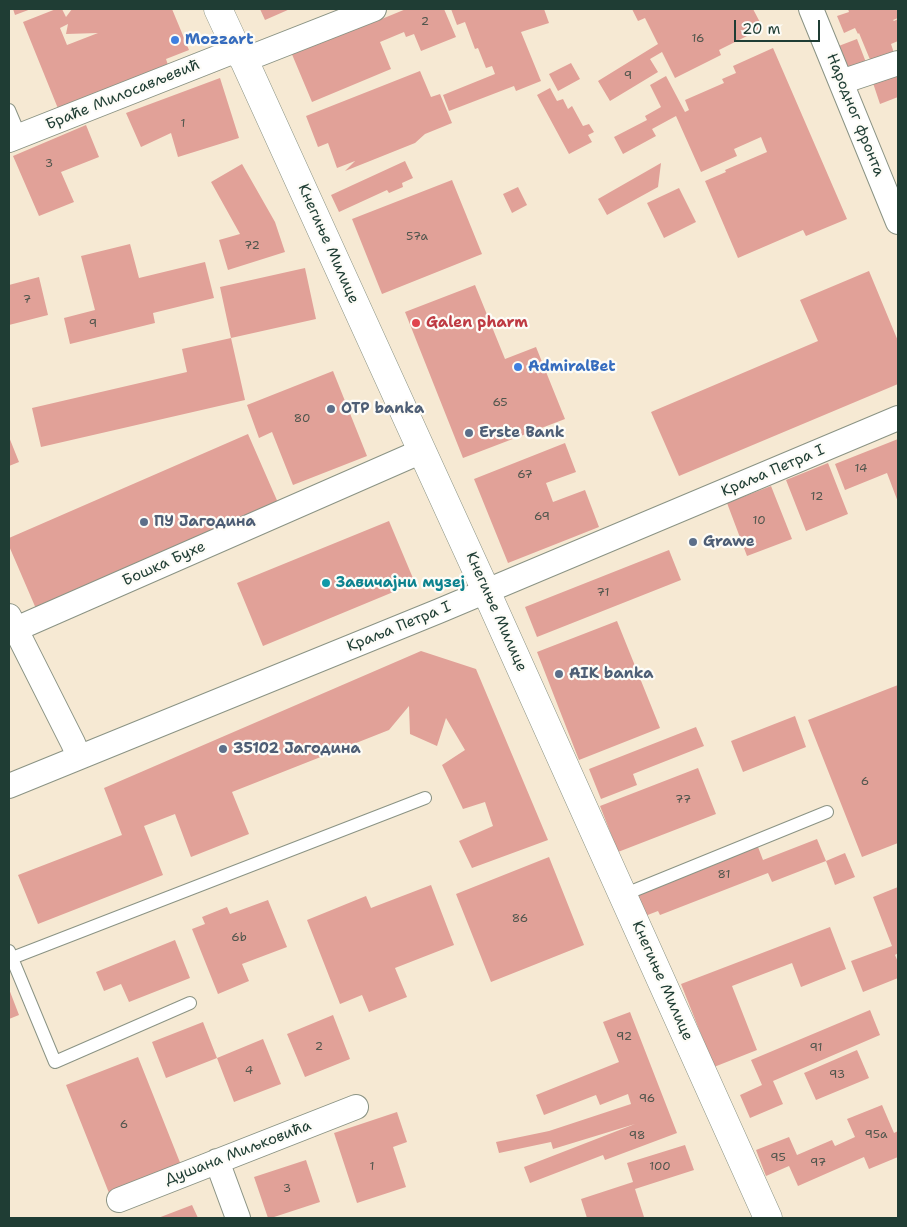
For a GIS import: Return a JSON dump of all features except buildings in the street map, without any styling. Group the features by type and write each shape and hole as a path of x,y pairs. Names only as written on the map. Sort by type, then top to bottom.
{"street":[{"name":"Кнегиње Милице","path":"218,9 241,55 486,591 768,1218"},
{"name":"Браће Милосављевић","path":"14,138 241,55 374,9"},
{"name":"Народног фронта","path":"811,9 898,222"},
{"path":"841,82 898,63"},
{"name":"Краља Петра I","path":"9,786 486,591 898,418"},
{"name":"Бошка Бухе","path":"12,622 422,451"},
{"path":"12,622 79,757"},
{"name":"Душана Миљковића","path":"119,1200 356,1107"},
{"path":"217,1161 238,1218"}],"lane":[{"path":"9,110 14,138"},
{"path":"190,1003 55,1062 10,954 424,798"},
{"path":"623,895 827,812"}],"place":[{"name":"Mozzart","path":"175,40"},
{"name":"Galen pharm","path":"416,323"},
{"name":"AdmiralBet","path":"518,367"},
{"name":"OTP banka","path":"331,409"},
{"name":"Erste Bank","path":"469,433"},
{"name":"ПУ Јагодина","path":"144,522"},
{"name":"Grawe","path":"693,542"},
{"name":"Завичајни музеј","path":"326,583"},
{"name":"AIK banka","path":"559,674"},
{"name":"35102 Јагодина","path":"223,749"}]}
